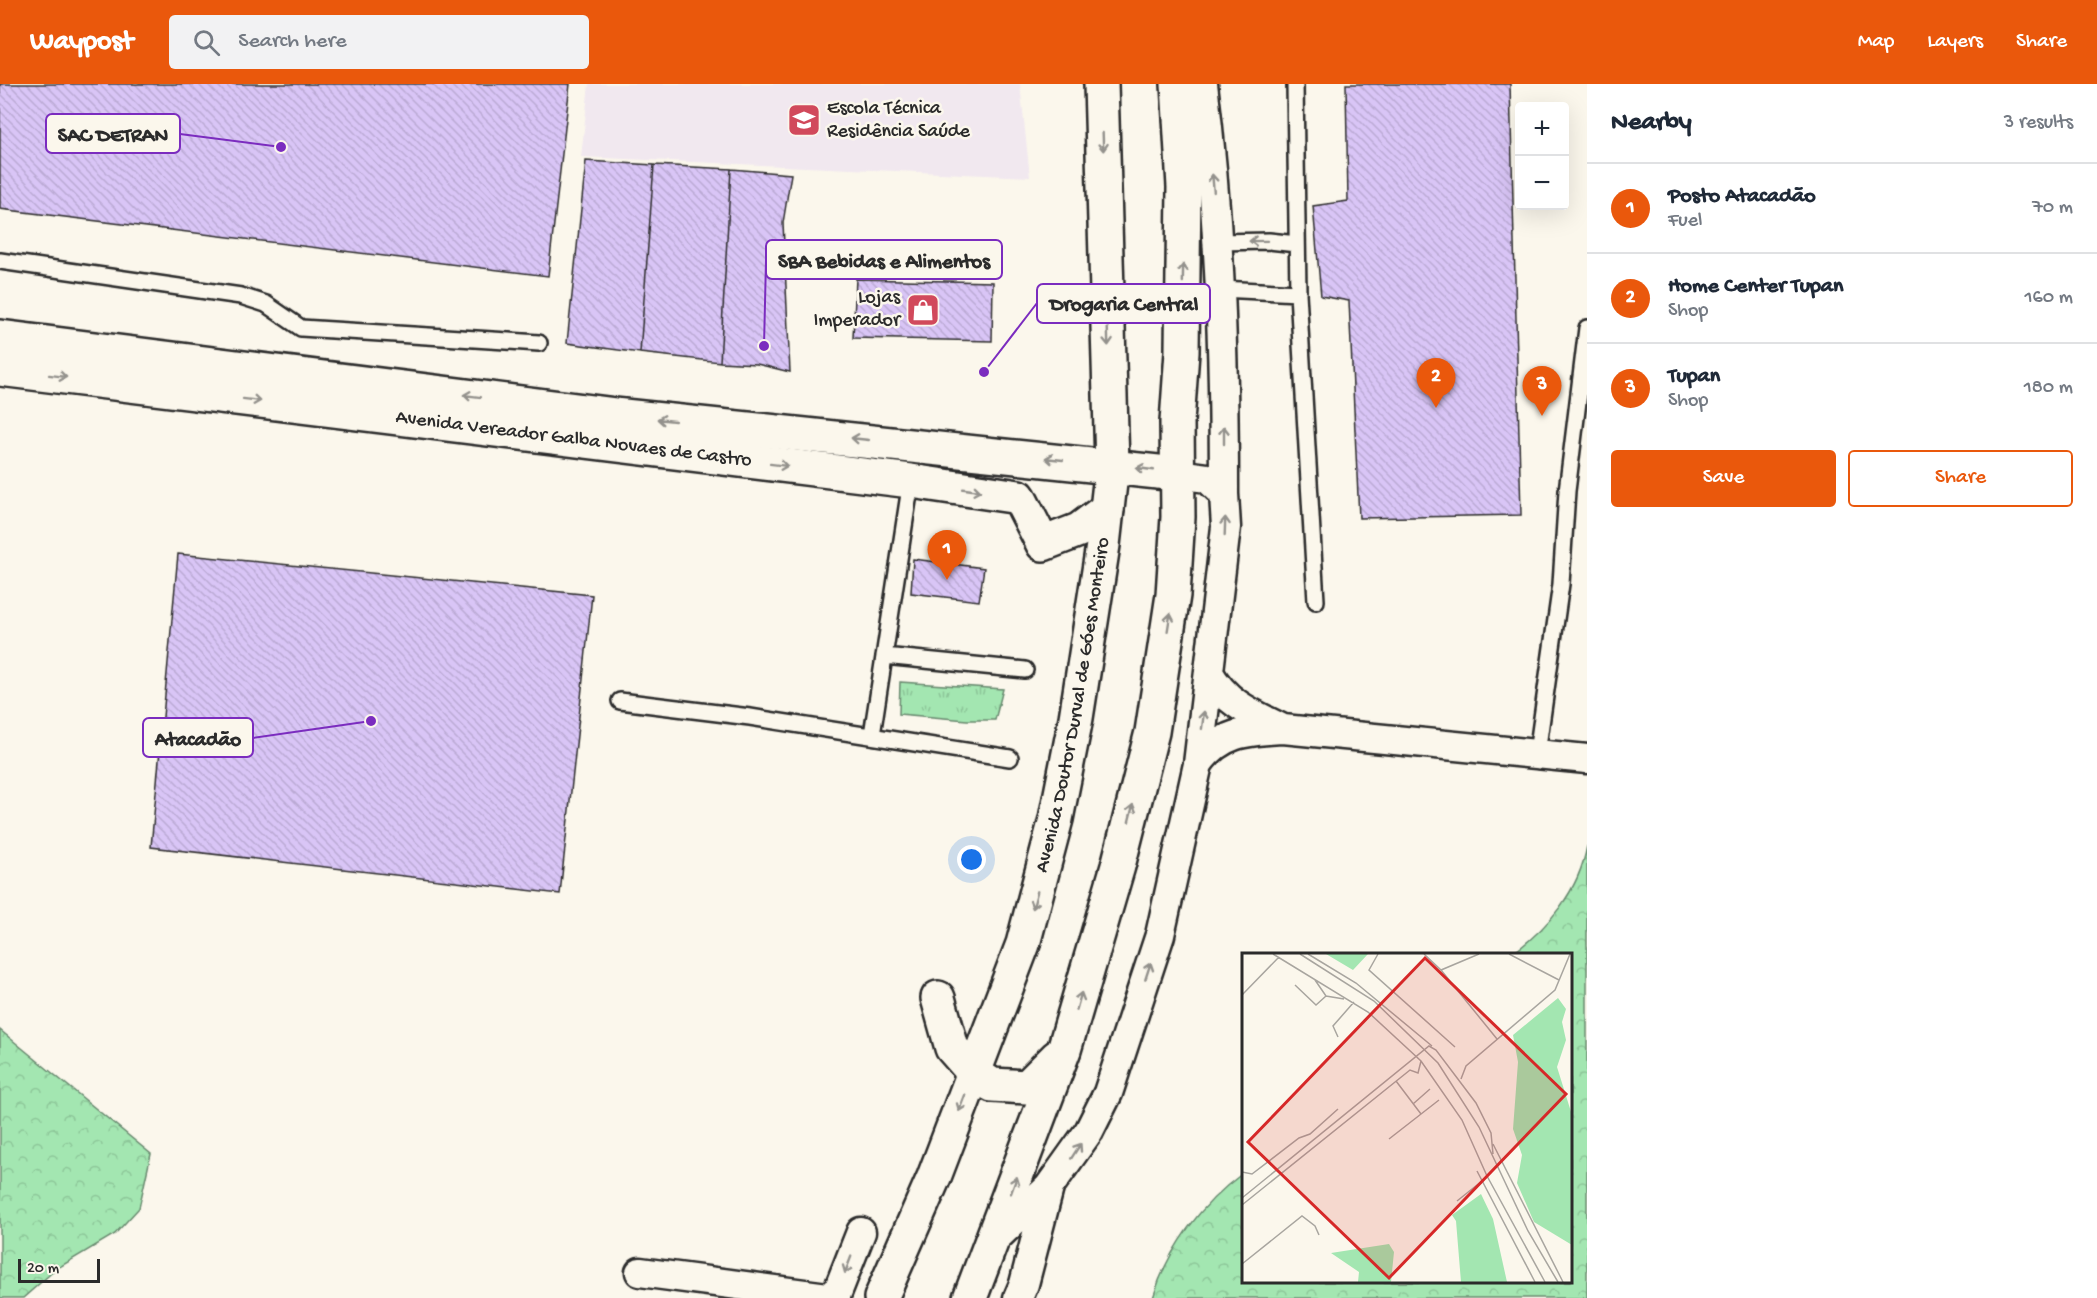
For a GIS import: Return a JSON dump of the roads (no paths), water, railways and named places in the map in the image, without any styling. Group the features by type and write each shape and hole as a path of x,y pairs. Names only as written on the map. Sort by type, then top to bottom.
{"main road":[{"name":"Avenida Doutor Durval de Góes Monteiro","path":"881,1298 934,1177 1023,944 1056,819 1076,718 1112,465 1101,84"},
{"path":"970,1298 994,1240 1064,1050 1118,866 1152,732 1173,595 1178,517 1184,187 1178,84"},
{"name":"Avenida Vereador Galba Novaes de Castro","path":"0,336 616,415 1112,465 1177,474"},
{"name":"Avenida Vereador Galba Novaes de Castro","path":"0,369 911,481 1019,497 1043,544 1079,530 1107,509"},
{"path":"938,998 952,1048 974,1073 992,1085 1027,1087 1064,1050"}],"street":[{"path":"994,1240 1049,1187 1089,1131 1108,1093 1160,935 1198,764 1226,526 1224,345 1218,242 1203,84"},
{"path":"1177,474 1207,478 1224,494"},
{"path":"1209,673 1227,699 1241,709 1283,729"},
{"path":"1198,764 1208,749 1224,738 1250,731 1283,729 1587,759"},
{"path":"1018,1298 1024,1284 1049,1187"},
{"path":"640,1272 835,1298 861,1232"}],"lane":[{"path":"1295,84 1298,293 1316,601"},
{"path":"1218,242 1269,241 1297,244"},
{"path":"0,261 241,296 266,304 301,328 539,343"},
{"path":"1221,289 1298,293"},
{"path":"1537,753 1561,584 1566,491 1587,328"},
{"path":"872,735 911,481"},
{"path":"884,656 1025,670"},
{"path":"620,701 872,735 1010,758"}],"place":[{"name":"Escola Técnica Residência Saúde","path":"804,120"},
{"name":"SAC DETRAN","path":"281,147"},
{"name":"Lojas Imperador","path":"923,310"},
{"name":"SBA Bebidas e Alimentos","path":"764,346"},
{"name":"Drogaria Central","path":"984,372"},
{"name":"Home Center Tupan","path":"1436,408"},
{"name":"Tupan","path":"1542,416"},
{"name":"Posto Atacadão","path":"947,580"},
{"name":"Atacadão","path":"371,721"}]}
